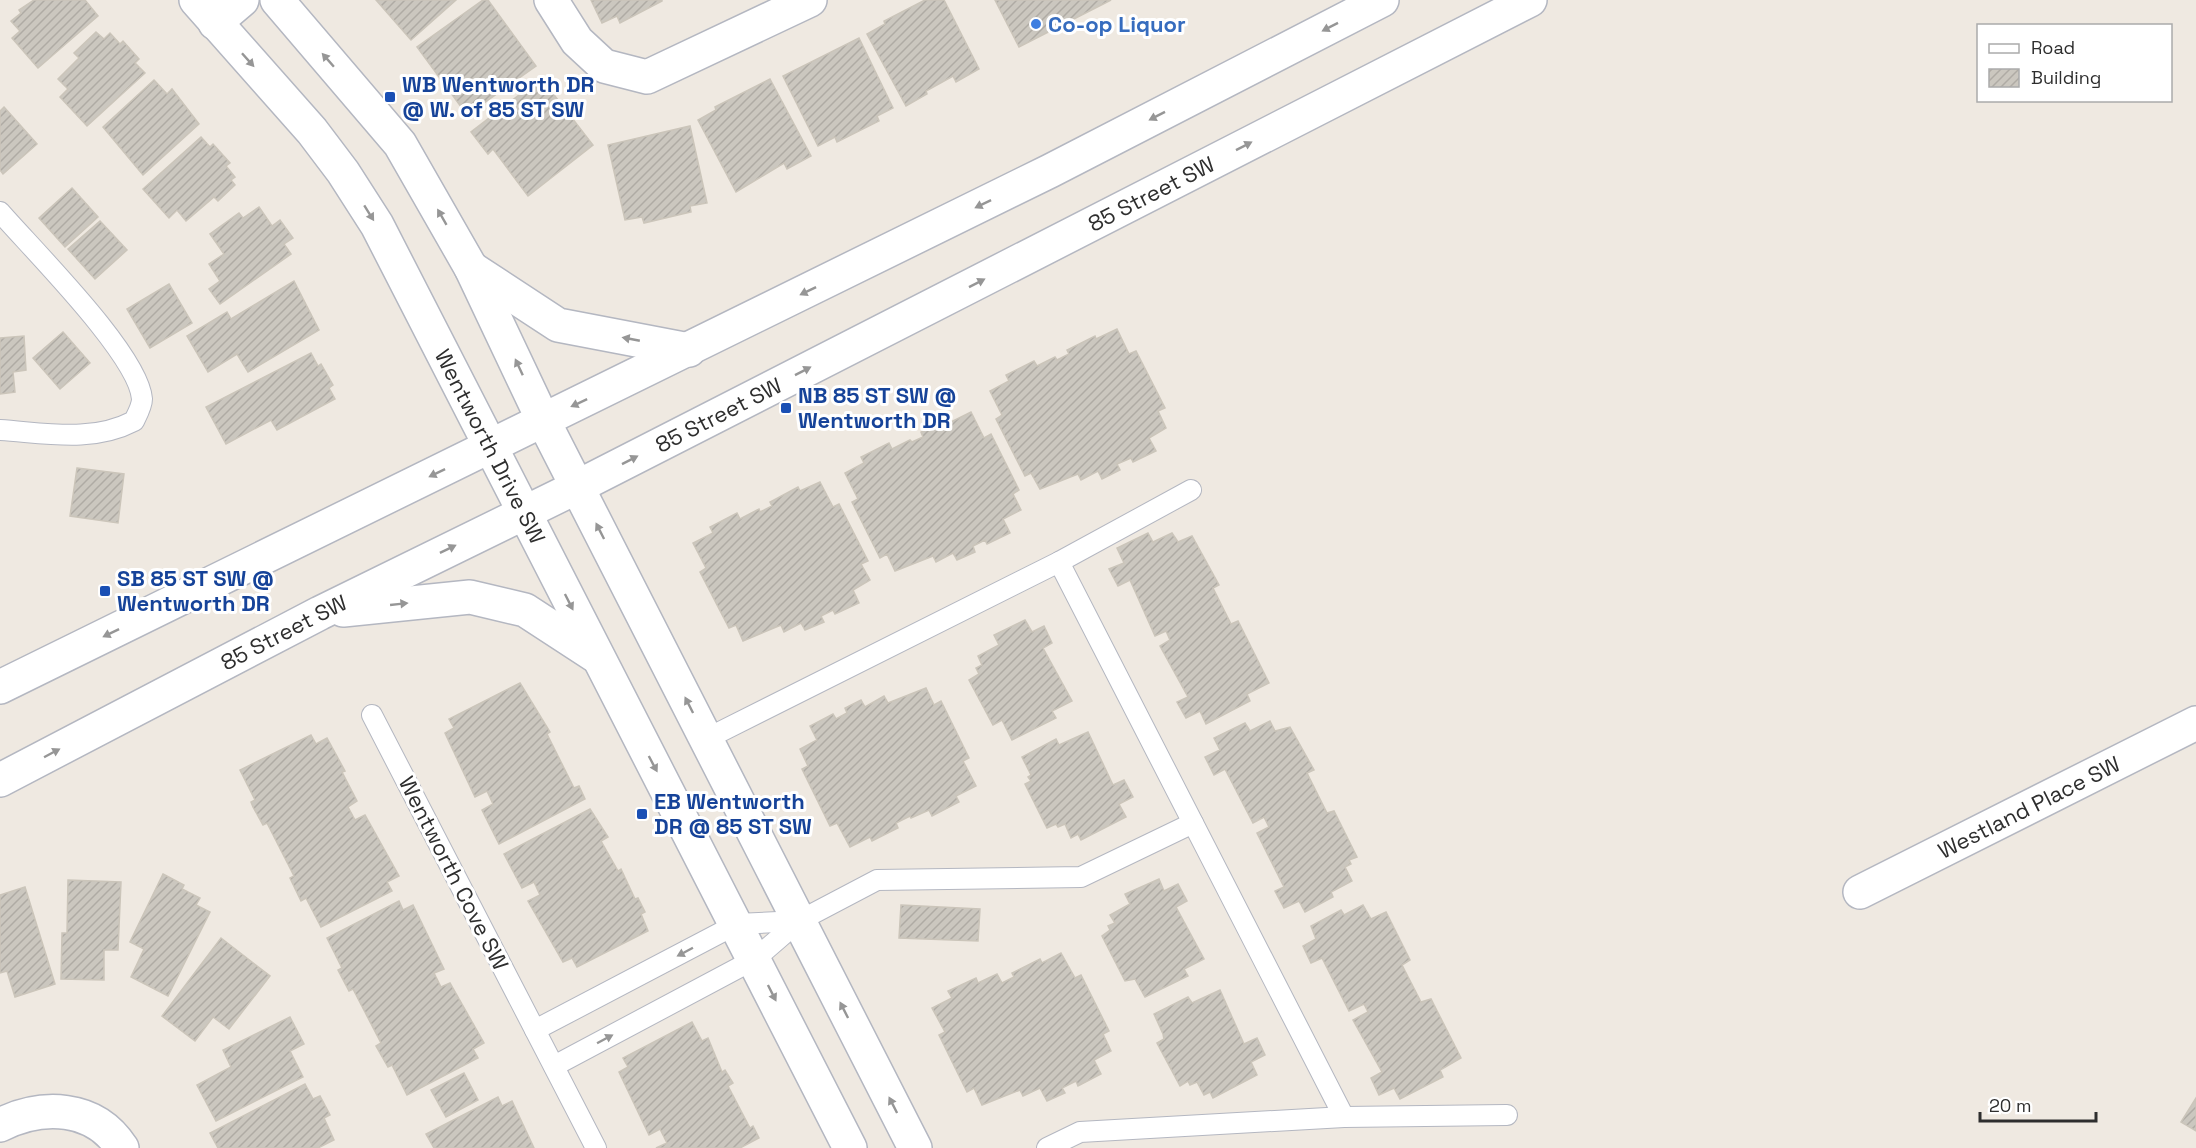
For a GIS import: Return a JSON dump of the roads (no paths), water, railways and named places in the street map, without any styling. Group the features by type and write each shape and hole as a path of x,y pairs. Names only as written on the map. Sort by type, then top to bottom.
{"main road":[{"path":"206,12 242,0"},
{"path":"277,0 400,144 471,268 543,420 915,1148"},
{"path":"551,0 577,41 604,66 647,78 810,0"},
{"path":"0,687 543,420 689,351 1039,176 1382,0"},
{"name":"85 Street SW","path":"0,780 320,613 578,487 1530,0"},
{"name":"Wentworth Drive SW","path":"206,12 312,131 343,172 377,225 850,1148"},
{"path":"471,268 558,326 689,351"},
{"path":"320,613 471,597 525,609 596,656"},
{"name":"Westland Place SW","path":"1860,892 2196,723"},
{"path":"0,1125 32,1112 77,1114 98,1121 122,1148"}],"lane":[{"path":"0,212 116,344 135,377 142,400 134,421 115,431 87,436 0,430"},
{"path":"706,739 1059,562 1191,490"},
{"path":"1059,562 1344,1117"},
{"name":"Wentworth Cove SW","path":"372,715 596,1148"},
{"path":"554,1066 755,959 799,921 877,880 1081,877 1193,823"},
{"path":"536,1030 737,924 799,921"},
{"path":"1047,1148 1080,1132 1344,1117 1507,1115"}],"place":[{"name":"Co-op Liquor","path":"1036,24"},
{"name":"WB Wentworth DR @ W. of 85 ST SW","path":"390,97"},
{"name":"NB 85 ST SW @ Wentworth DR","path":"786,408"},
{"name":"SB 85 ST SW @ Wentworth DR","path":"105,591"},
{"name":"EB Wentworth DR @ 85 ST SW","path":"642,814"}]}
